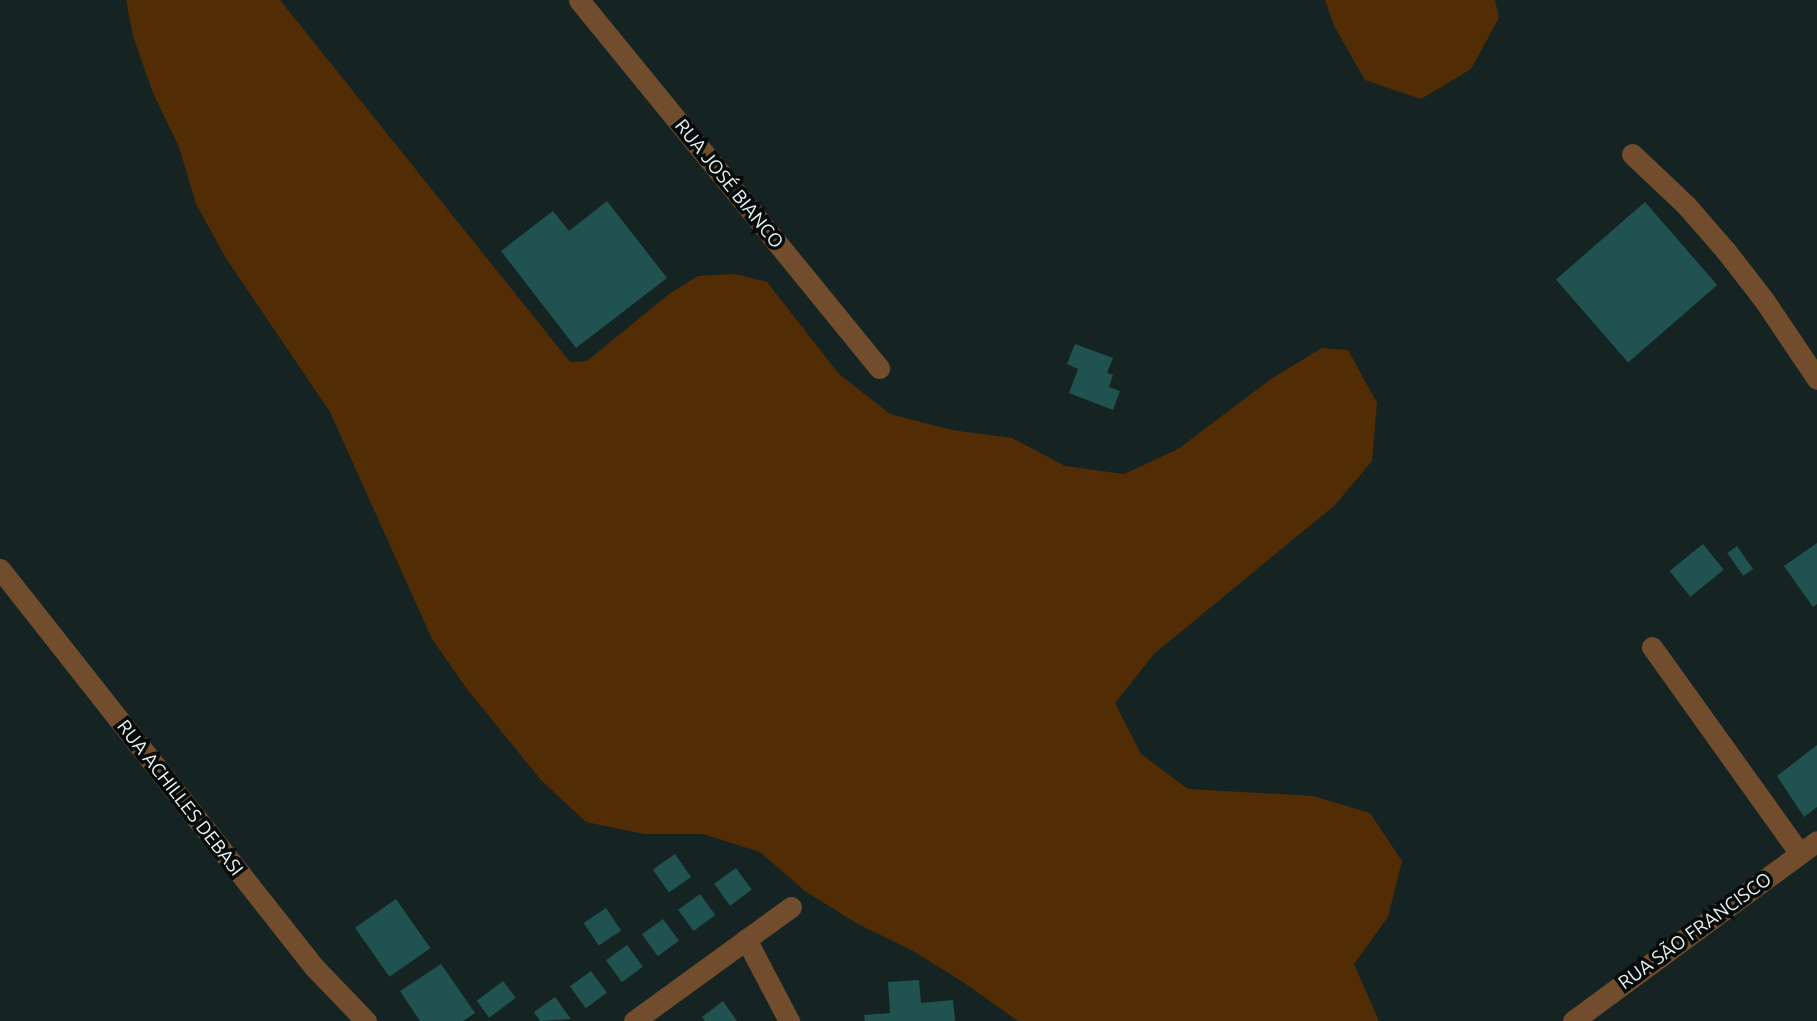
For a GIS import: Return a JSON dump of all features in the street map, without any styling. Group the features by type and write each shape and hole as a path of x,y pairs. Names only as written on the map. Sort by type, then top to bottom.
{"street":[{"name":"RUA JOSÉ BIANCO","path":"579,0 879,368"},
{"path":"1633,154 1686,205 1726,251 1764,300 1817,379"},
{"name":"RUA ACHILLES DEBASI","path":"0,569 314,967 366,1021"},
{"path":"1652,647 1800,854"},
{"name":"RUA SÃO FRANCISCO","path":"1573,1021 1817,841"},
{"path":"634,1021 791,906"},
{"path":"746,939 789,1021"}],"shaded area":[{"path":"126,0 280,0 570,362 587,361 669,294 698,276 735,274 767,282 839,374 890,414 952,430 1012,438 1065,466 1124,474 1178,449 1271,379 1322,348 1348,350 1377,403 1372,461 1335,505 1154,654 1115,703 1141,754 1188,789 1313,796 1370,813 1402,861 1388,917 1354,964 1379,1021 1018,1021 913,951 856,923 805,891 760,852 703,834 644,834 586,822 541,780 467,689 432,639 330,412 227,260 196,204 179,147 153,93 133,36"},
{"path":"1325,0 1495,0 1499,18 1471,69 1421,99 1365,80 1334,26"}],"building":[{"path":"607,201 667,278 576,348 501,251 553,211 569,231"},
{"path":"1645,202 1717,285 1628,362 1556,279"},
{"path":"1075,344 1113,358 1107,373 1113,375 1109,387 1120,391 1113,410 1069,393 1078,369 1067,364"},
{"path":"1817,543 1817,604 1813,607 1784,566"},
{"path":"1703,544 1724,570 1690,597 1670,571"},
{"path":"1737,546 1753,569 1743,576 1727,553"},
{"path":"1817,745 1817,807 1804,817 1777,776"},
{"path":"675,854 691,877 669,892 653,869"},
{"path":"736,868 752,890 730,906 714,884"},
{"path":"700,894 715,915 693,931 678,910"},
{"path":"396,899 430,948 389,977 355,928"},
{"path":"606,908 621,930 599,945 584,923"},
{"path":"663,919 679,941 658,956 642,934"},
{"path":"627,945 643,967 622,982 606,960"},
{"path":"441,964 475,1013 463,1021 420,1021 400,991"},
{"path":"591,971 607,993 586,1008 570,986"},
{"path":"919,980 921,1003 953,1000 955,1021 865,1021 864,1015 890,1013 888,982"},
{"path":"503,981 516,998 489,1018 477,1001"},
{"path":"555,997 571,1019 540,1021 534,1012"},
{"path":"723,1001 737,1021 705,1021 702,1017"}]}
